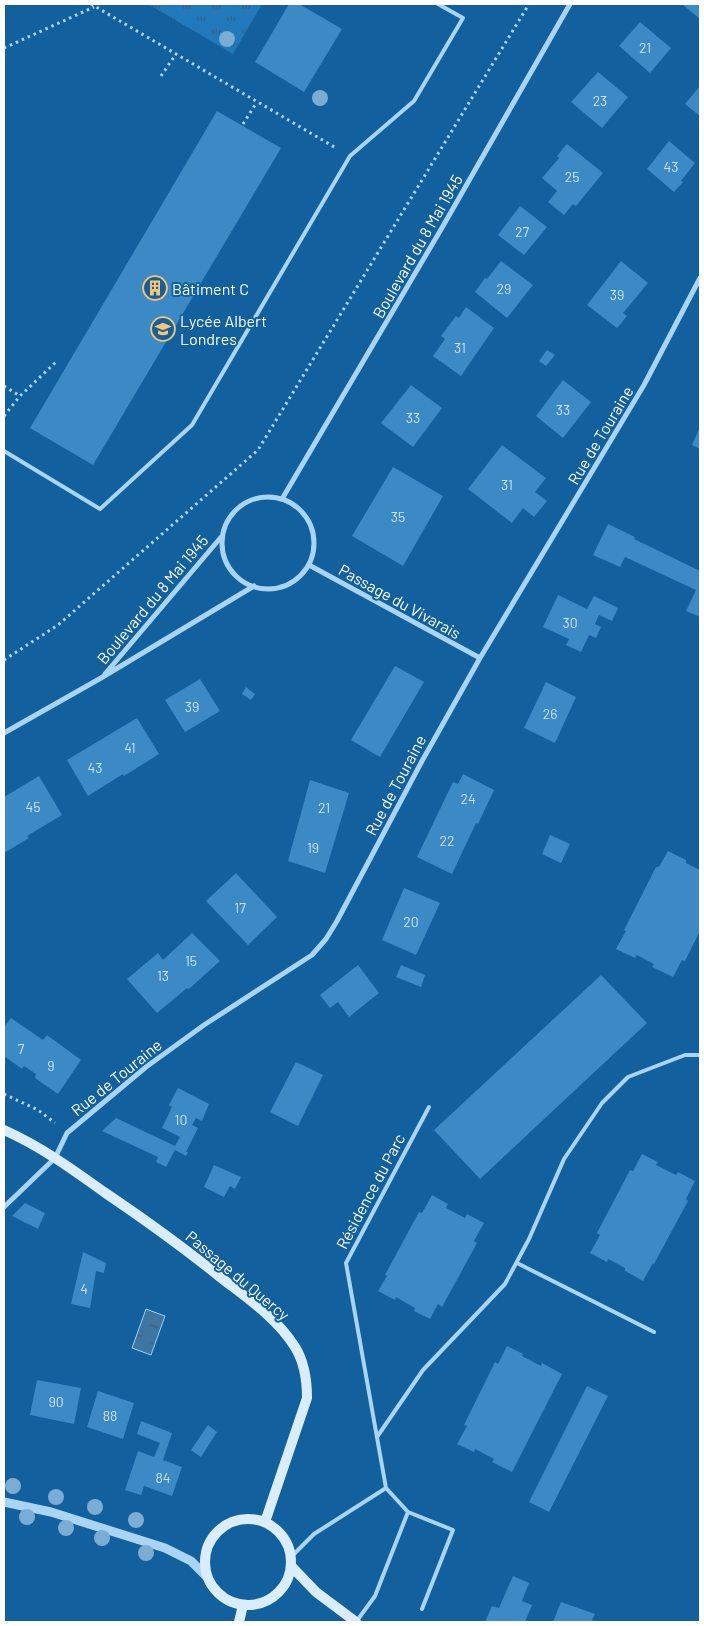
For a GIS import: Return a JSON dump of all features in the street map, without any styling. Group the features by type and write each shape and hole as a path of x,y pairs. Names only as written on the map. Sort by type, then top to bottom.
{"main road":[{"name":"Passage du Quercy","path":"4,1130 22,1138 55,1158 184,1248 264,1312 283,1330 296,1347 303,1361 307,1380 307,1398 265,1522"},
{"path":"254,1519 275,1527 288,1545 292,1556 289,1578 275,1596 265,1602 243,1605 232,1602 214,1588 208,1578 205,1556 214,1536 222,1528 232,1522 254,1519"},
{"path":"292,1567 316,1592 356,1622"},
{"path":"239,1622 243,1605"}],"street":[{"name":"Boulevard du 8 Mai 1945","path":"282,499 443,226 570,4"},
{"name":"Rue de Touraine","path":"4,1207 55,1158 67,1133 146,1067 204,1025 317,950 337,921 422,761 480,658 644,385 700,278"},
{"path":"266,496 282,499 295,505 305,515 312,528 314,540 313,553 309,565 299,577 285,586 270,589 254,586 242,581 226,562 222,549 222,536 227,521 237,508 250,500 266,496"},
{"name":"Boulevard du 8 Mai 1945","path":"101,678 222,536"},
{"name":"Passage du Vivarais","path":"309,565 480,658"},
{"name":"Boulevard du 8 Mai 1945","path":"4,733 101,678 254,586"},
{"path":"4,1502 51,1512 165,1548 191,1562 208,1578"}],"lane":[{"path":"4,451 100,508 192,425 350,156 414,101 463,18 438,4"},
{"path":"377,1437 424,1370 505,1284 530,1239 564,1159 602,1103 628,1077 685,1055 700,1055"},
{"name":"Résidence du Parc","path":"386,1488 346,1263 429,1107"},
{"path":"517,1263 654,1332"},
{"path":"292,1556 314,1534 386,1488 408,1512 453,1530 422,1609"},
{"path":"356,1622 375,1596 408,1512"}],"path":[{"path":"91,4 350,156"},
{"path":"4,660 58,625 258,450 529,4"},
{"path":"4,48 95,7"},
{"path":"161,76 176,54"},
{"path":"243,124 257,102"},
{"path":"4,416 20,396 56,362"},
{"path":"4,386 20,396"}],"green space":[{"path":"148,4 262,4 233,54"}],"water":[{"path":"146,1309 165,1316 151,1355 132,1348"}],"building":[{"path":"289,4 299,4 342,29 304,92 255,62"},
{"path":"682,4 700,4 700,19"},
{"path":"640,22 671,48 650,73 619,46"},
{"path":"598,72 628,97 602,128 571,102"},
{"path":"700,86 700,116 685,104"},
{"name":"Bâtiment C","path":"217,111 281,148 93,465 30,428"},
{"path":"669,141 695,163 674,192 647,169"},
{"path":"567,144 603,173 576,206 573,204 564,215 548,202 557,191 542,178 559,158 557,156"},
{"path":"520,206 547,227 524,255 498,235"},
{"path":"501,261 533,285 507,318 475,292"},
{"path":"621,261 648,283 623,313 627,316 617,328 587,305"},
{"path":"466,307 494,328 461,376 433,356 445,339 441,336 456,316 459,318"},
{"path":"547,350 555,355 546,366 539,361"},
{"path":"563,380 591,402 563,438 536,416"},
{"path":"411,385 442,408 413,447 381,423"},
{"path":"700,427 700,449 692,445"},
{"path":"502,445 546,478 535,492 547,501 534,517 523,508 512,523 468,489"},
{"path":"393,467 443,496 403,566 352,536"},
{"path":"608,524 635,537 634,539 700,571 700,617 686,611 696,590 625,557 620,567 593,555"},
{"path":"558,595 587,609 594,596 618,608 612,621 599,615 595,624 601,627 596,638 589,635 581,652 566,645 569,639 543,627"},
{"path":"395,666 424,682 380,757 351,740"},
{"path":"200,679 220,711 185,732 165,700"},
{"path":"546,682 576,697 555,743 524,728"},
{"path":"246,687 255,694 251,700 242,694"},
{"path":"137,718 159,754 88,796 67,760"},
{"path":"463,774 494,790 452,874 417,857 453,782 458,784"},
{"path":"39,776 62,815 27,836 29,838 4,853 4,797"},
{"path":"310,780 349,793 325,873 288,861"},
{"path":"550,835 570,844 561,863 542,854"},
{"path":"668,851 700,870 700,931 685,961 682,960 673,977 652,967 654,964 637,955 635,958 616,949 656,867 659,867"},
{"path":"236,873 277,917 248,945 206,901"},
{"path":"404,888 440,903 416,955 382,940"},
{"path":"192,933 220,961 189,989 187,988 157,1013 127,979 158,953 163,960"},
{"path":"358,965 379,993 349,1017 338,1002 330,1008 320,995"},
{"path":"401,965 425,975 421,987 396,977"},
{"path":"601,975 647,1023 480,1179 434,1130"},
{"path":"11,1018 43,1040 47,1035 81,1060 58,1094 35,1078 36,1074 24,1066 22,1069 4,1056 4,1027"},
{"path":"296,1062 323,1075 298,1126 270,1112"},
{"path":"178,1088 209,1104 202,1121 196,1118 192,1125 198,1128 186,1152 188,1152 186,1156 175,1150 166,1167 156,1162 158,1157 102,1131 116,1118 175,1146 180,1137 162,1128 172,1107 169,1105"},
{"path":"642,1154 658,1162 656,1165 676,1175 678,1172 695,1181 686,1199 688,1201 643,1281 608,1259 607,1262 590,1253 600,1235 597,1233 630,1170 633,1171"},
{"path":"214,1165 241,1177 235,1189 230,1186 224,1197 204,1187"},
{"path":"432,1195 448,1204 446,1208 465,1218 467,1214 484,1223 474,1241 477,1243 442,1307 438,1304 430,1319 414,1311 415,1308 396,1297 395,1300 378,1291 419,1212 422,1213"},
{"path":"25,1203 45,1213 38,1229 12,1216"},
{"path":"83,1252 106,1263 104,1273 96,1271 90,1308 71,1304"},
{"path":"507,1346 541,1366 542,1363 562,1374 512,1472 492,1462 494,1459 475,1449 474,1452 457,1444 467,1426 464,1425 495,1362 498,1364"},
{"path":"37,1380 81,1388 74,1424 30,1415"},
{"path":"587,1386 608,1396 549,1512 529,1502"},
{"path":"98,1391 134,1403 123,1439 87,1427"},
{"path":"141,1421 172,1433 163,1460 182,1467 172,1496 144,1486 141,1495 125,1490 138,1451 154,1457 160,1443 137,1434"},
{"path":"208,1425 217,1432 201,1457 191,1450"},
{"path":"513,1576 529,1583 522,1601 532,1605 525,1622 485,1622 492,1606 499,1608"},
{"path":"561,1602 595,1614 592,1620 597,1622 553,1622"}],"place":[{"name":"Bâtiment C","path":"155,288"},
{"name":"Lycée Albert Londres","path":"163,329"}]}
